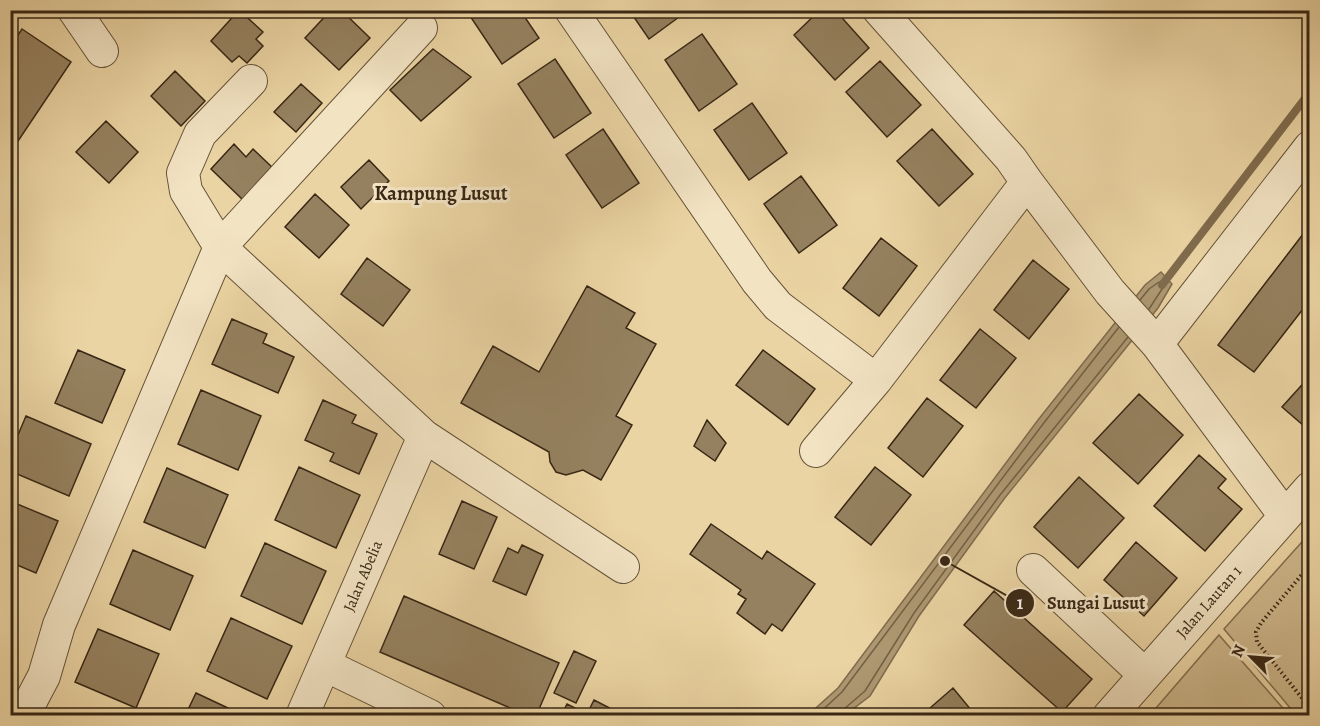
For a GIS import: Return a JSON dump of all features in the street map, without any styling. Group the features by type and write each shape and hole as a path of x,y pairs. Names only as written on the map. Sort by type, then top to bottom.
{"street":[{"path":"74,10 102,51"},
{"path":"571,10 771,298 797,321 876,380"},
{"path":"879,10 1011,159 1110,292 1153,339 1285,516"},
{"path":"23,716 44,675 59,625 220,247 421,28"},
{"path":"251,81 200,134 183,173 186,191 220,247 424,436 623,567"},
{"path":"1153,339 1310,147"},
{"path":"816,451 876,380 1027,182"},
{"name":"Jalan Abelia","path":"302,716 424,436"},
{"name":"Jalan Lautan 1","path":"1109,716 1310,488"},
{"path":"1033,570 1145,675"},
{"path":"325,665 430,716"}],"path":[{"path":"1310,566 1261,623 1256,632 1257,642 1310,708"}],"shaded area":[{"path":"1309,534 1309,715 1296,715 1224,629"},
{"path":"1219,635 1289,715 1150,715"}],"water":[{"path":"1161,272 1172,284 1158,308 1004,499 919,616 870,696 845,715 807,716 838,688 1038,420 1145,285"}],"building":[{"path":"239,10 263,32 256,39 263,46 247,63 239,56 232,62 211,41"},
{"path":"331,10 341,10 370,38 339,70 305,38"},
{"path":"466,10 520,10 539,38 502,64"},
{"path":"629,10 681,10 683,14 649,39"},
{"path":"820,10 835,10 869,48 835,80 794,35"},
{"path":"22,29 71,62 10,153 10,47"},
{"path":"702,34 737,84 699,111 665,60"},
{"path":"433,49 471,77 421,121 390,90"},
{"path":"555,59 591,113 554,138 518,84"},
{"path":"880,61 921,105 887,137 846,92"},
{"path":"175,71 205,101 181,126 151,96"},
{"path":"301,84 322,103 296,132 274,112"},
{"path":"752,103 787,153 749,180 714,130"},
{"path":"106,121 138,152 109,183 76,152"},
{"path":"603,129 639,183 602,208 566,155"},
{"path":"932,129 973,174 939,206 897,161"},
{"path":"234,144 246,157 253,149 274,169 244,201 211,169"},
{"path":"369,160 389,181 361,209 341,187"},
{"path":"801,176 837,225 799,253 764,204"},
{"path":"315,194 349,225 319,258 285,227"},
{"path":"1310,225 1310,300 1254,372 1218,345"},
{"path":"881,238 917,266 879,316 843,288"},
{"path":"367,258 410,290 383,326 341,294"},
{"path":"1033,260 1069,289 1029,339 994,310"},
{"path":"587,286 635,313 626,328 656,344 616,416 632,425 601,480 583,470 566,475 556,472 550,462 549,452 461,403 493,346 539,372"},
{"path":"232,319 267,334 263,343 294,357 278,393 212,364"},
{"path":"980,329 1016,358 976,408 940,380"},
{"path":"78,350 125,370 102,423 55,403"},
{"path":"763,350 815,389 788,425 736,385"},
{"path":"1310,376 1310,431 1282,407"},
{"path":"201,390 261,416 238,470 178,444"},
{"path":"1139,394 1183,435 1138,484 1093,443"},
{"path":"927,398 963,426 923,477 888,448"},
{"path":"323,400 356,415 352,423 377,434 359,474 330,461 334,453 305,440"},
{"path":"26,416 91,444 69,496 10,471 10,454"},
{"path":"707,420 726,443 715,461 694,446"},
{"path":"1199,455 1226,479 1218,488 1242,509 1205,551 1154,506"},
{"path":"299,467 360,495 336,548 275,520"},
{"path":"875,467 911,495 871,545 835,517"},
{"path":"167,468 228,495 205,548 144,522"},
{"path":"1079,477 1124,518 1078,568 1034,527"},
{"path":"10,501 58,521 36,573 10,562"},
{"path":"462,501 497,517 474,569 439,554"},
{"path":"711,524 762,559 767,551 815,584 782,631 772,624 765,634 737,613 746,599 738,594 741,590 690,554"},
{"path":"1136,542 1177,578 1144,616 1104,580"},
{"path":"265,543 326,571 302,624 241,596"},
{"path":"522,545 543,555 526,595 493,581 508,548 518,553"},
{"path":"133,550 193,576 170,630 110,604"},
{"path":"994,591 1092,679 1062,712 964,625"},
{"path":"404,596 559,663 536,716 529,716 380,652"},
{"path":"231,618 292,646 267,699 207,671"},
{"path":"98,629 159,654 136,708 75,682"},
{"path":"574,651 596,661 576,703 554,693"},
{"path":"953,688 976,716 922,715"},
{"path":"196,693 245,716 185,716"},
{"path":"594,700 625,716 561,716 567,704 587,714"}],"waterway":[{"path":"1162,285 1310,92"}],"place":[{"name":"Sungai Lusut","path":"945,561"}],"district":[{"name":"Kampung Lusut","path":"441,193"}]}
